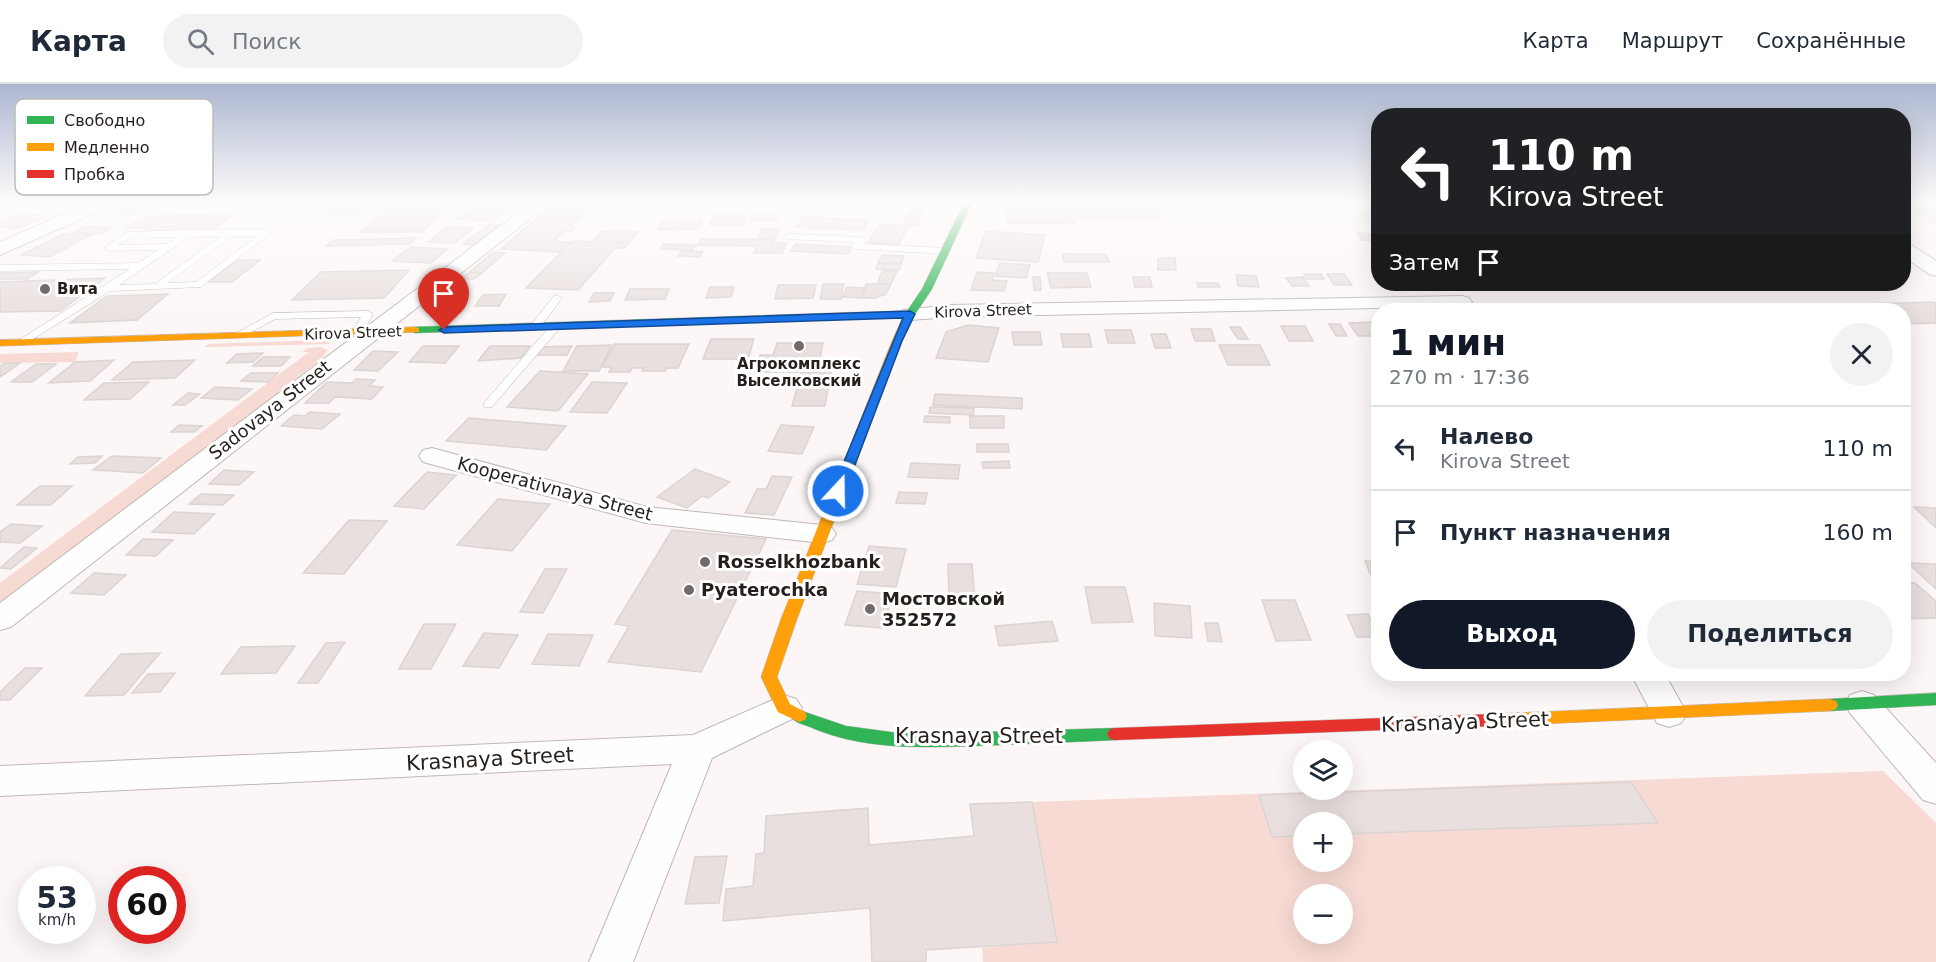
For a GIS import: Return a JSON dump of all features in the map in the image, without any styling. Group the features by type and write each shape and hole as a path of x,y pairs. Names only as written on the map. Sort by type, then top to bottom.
{"main road":[{"path":"784,708 769,677 897,341 910,314 927,289 948,244"},
{"name":"Kirova Street","path":"0,343 910,314"},
{"name":"Krasnaya Street","path":"784,708 819,726 863,735 933,741 1669,714 1936,699"}],"street":[{"name":"Sadovaya Street","path":"0,619 350,348 366,332 484,244"},
{"path":"1911,254 1936,270"},
{"name":"Kirova Street","path":"910,314 951,311 1461,299"},
{"name":"Kooperativnaya Street","path":"432,456 646,515 822,534"},
{"path":"1652,681 1669,714"},
{"path":"1862,704 1936,789"},
{"name":"Krasnaya Street","path":"0,781 697,749 784,708"},
{"path":"611,962 697,749"}],"lane":[{"path":"78,266 114,244"},
{"path":"21,342 174,244"},
{"path":"156,287 216,244"},
{"path":"108,288 198,285 252,244"},
{"path":"858,244 856,246 945,251"},
{"path":"108,248 170,247"},
{"path":"0,268 140,266"},
{"path":"535,327 557,298"},
{"path":"237,336 273,316 368,314 366,332"},
{"path":"488,405 555,327"}],"shaded area":[{"path":"324,340 331,344 204,347 209,344"},
{"path":"320,347 328,350 321,359 0,607 0,583 309,352 302,352 308,348"},
{"path":"79,352 75,362 0,363 0,354"},
{"path":"1883,771 1936,823 1936,962 983,962 982,948 1056,942 1032,802 1293,792 1293,800 1353,800 1353,790"}],"building":[{"path":"43,244 74,244 49,257 21,255"},
{"path":"328,244 410,244 410,244 326,246"},
{"path":"507,244 567,244 559,252 501,249"},
{"path":"569,244 628,244 624,248 615,248 578,290 526,288"},
{"path":"663,244 697,245 693,250 660,249"},
{"path":"786,244 782,253 754,253 757,246 698,245"},
{"path":"795,244 851,247 848,254 791,251"},
{"path":"981,244 1043,244 1038,262 976,258"},
{"path":"411,247 448,249 430,263 392,261"},
{"path":"681,251 703,252 700,257 678,256"},
{"path":"493,252 505,253 482,273 470,272"},
{"path":"1062,254 1106,254 1109,262 1064,262"},
{"path":"882,255 904,256 901,264 878,263"},
{"path":"1158,258 1175,258 1176,270 1158,270"},
{"path":"238,260 260,260 232,282 209,282"},
{"path":"878,263 901,264 899,270 876,269"},
{"path":"1000,263 1030,265 1026,278 995,276"},
{"path":"409,270 384,298 292,300 321,272"},
{"path":"883,270 897,271 891,284 877,284"},
{"path":"38,272 27,279 0,279 0,273"},
{"path":"470,272 482,273 474,279 461,278"},
{"path":"977,272 994,273 992,280 1007,281 1004,291 971,290"},
{"path":"1047,273 1087,273 1091,287 1051,288"},
{"path":"1304,274 1321,274 1324,279 1307,279"},
{"path":"1327,274 1344,274 1352,285 1334,285"},
{"path":"1236,275 1256,276 1259,287 1238,286"},
{"path":"1033,277 1040,277 1041,290 1034,290"},
{"path":"1133,277 1150,277 1152,287 1135,287"},
{"path":"1303,277 1309,286 1292,286 1286,278"},
{"name":"Вита","path":"105,278 60,311 0,312 0,282"},
{"path":"1197,283 1218,283 1220,287 1198,287"},
{"path":"823,284 844,284 841,299 820,299"},
{"path":"866,284 891,284 886,294 875,298 862,298"},
{"path":"778,285 816,285 813,298 775,299"},
{"path":"710,287 734,287 731,297 706,298"},
{"path":"847,287 864,288 862,298 843,297"},
{"path":"630,289 669,289 665,299 625,300"},
{"path":"594,293 614,293 610,301 589,302"},
{"name":"Вита","path":"168,294 137,320 70,323 107,296"},
{"path":"506,294 499,306 475,306 483,295"},
{"path":"438,297 451,297 441,306 427,305"},
{"path":"1933,302 1936,303 1936,323 1911,324 1911,303 1900,303"},
{"path":"1371,322 1371,336 1358,336 1349,323"},
{"path":"1329,324 1340,324 1347,336 1336,336"},
{"path":"968,325 999,328 988,362 936,358 946,332"},
{"path":"1281,326 1305,326 1313,341 1289,341"},
{"path":"1230,327 1240,327 1248,339 1238,339"},
{"path":"1191,329 1211,329 1215,341 1195,341"},
{"path":"1105,330 1131,330 1135,343 1108,343"},
{"path":"1012,332 1040,332 1042,345 1014,345"},
{"path":"1061,334 1089,334 1092,347 1063,347"},
{"path":"1151,334 1166,334 1171,348 1155,348"},
{"path":"711,339 754,339 748,359 703,359"},
{"path":"777,343 823,343 817,372 755,372 760,355 773,355"},
{"path":"615,344 689,344 678,368 667,368 665,371 642,371 644,368 632,368 630,372 609,372 612,367 602,367"},
{"path":"612,345 599,371 563,371 577,346"},
{"path":"1219,345 1260,345 1270,365 1228,365"},
{"path":"423,346 459,346 445,363 409,362"},
{"path":"490,346 530,346 521,358 478,361"},
{"path":"572,346 567,355 536,355 542,347"},
{"path":"373,351 398,352 378,371 354,370"},
{"path":"263,353 253,362 227,363 237,354"},
{"path":"263,357 290,357 281,366 253,366"},
{"path":"114,360 90,381 49,383 75,362"},
{"path":"195,360 175,378 112,380 133,362"},
{"path":"5,363 20,363 0,377 0,366"},
{"path":"36,364 56,364 32,382 11,382"},
{"path":"540,371 588,374 558,411 507,407"},
{"path":"801,372 831,372 825,406 792,406"},
{"path":"251,373 278,373 268,382 241,381"},
{"path":"356,379 375,380 369,386 383,387 372,399 335,397 329,403 305,403 327,382 352,383"},
{"path":"149,382 130,399 84,400 104,383"},
{"path":"592,382 627,383 607,413 570,412"},
{"path":"215,387 252,389 238,400 201,398"},
{"path":"188,393 200,394 185,405 173,405"},
{"path":"935,394 1022,398 1022,409 933,405"},
{"path":"930,407 974,408 973,415 929,413"},
{"path":"310,412 340,414 322,429 281,426 294,415 305,416"},
{"path":"925,416 950,417 950,423 924,422"},
{"path":"970,416 1004,416 1004,428 970,428"},
{"path":"469,418 566,426 546,450 446,441"},
{"path":"179,425 202,426 194,432 171,432"},
{"path":"781,425 814,427 802,454 768,451"},
{"path":"977,444 1008,444 1009,452 977,452"},
{"path":"102,456 95,463 70,464 78,457"},
{"path":"112,456 161,458 143,473 93,470"},
{"path":"1009,461 1010,468 983,468 982,462"},
{"path":"911,463 960,465 958,479 908,477"},
{"path":"695,469 730,482 708,498 702,496 687,508 657,497"},
{"path":"224,470 254,472 239,485 209,484"},
{"path":"427,472 456,475 424,509 394,506"},
{"path":"772,476 792,477 774,515 745,513 757,489 766,489"},
{"path":"40,486 72,486 51,505 17,505"},
{"path":"899,492 927,493 925,504 896,503"},
{"path":"201,494 234,495 223,505 189,504"},
{"path":"498,499 550,504 512,551 457,545"},
{"path":"1914,507 1936,508 1936,528"},
{"path":"174,512 215,514 194,534 152,532"},
{"path":"349,520 387,521 344,574 303,573"},
{"path":"11,524 42,526 20,543 0,542 0,532"},
{"path":"672,530 766,539 701,672 608,662 629,626 615,624"},
{"path":"143,539 173,540 156,556 126,555"},
{"path":"869,546 906,549 896,587 857,584"},
{"path":"24,547 37,548 11,569 0,568"},
{"path":"1365,561 1371,561 1371,575"},
{"path":"1911,563 1936,564 1936,589 1911,566"},
{"path":"948,564 972,564 975,600 949,601"},
{"path":"545,569 567,569 543,613 520,612"},
{"path":"94,573 126,575 104,595 71,593"},
{"path":"1911,583 1915,583 1936,601 1936,618 1911,619"},
{"path":"1085,587 1125,587 1133,622 1092,623"},
{"name":"Мостовской 352572","path":"857,591 893,594 883,628 845,625"},
{"path":"1262,600 1295,600 1311,640 1276,641"},
{"path":"1154,603 1190,606 1192,638 1155,636"},
{"path":"1368,614 1371,621 1371,637 1357,637 1347,615"},
{"path":"1052,621 1058,641 999,646 995,626"},
{"path":"1205,623 1218,623 1222,642 1208,641"},
{"path":"424,624 456,624 431,669 399,669"},
{"path":"484,633 518,635 499,668 463,666"},
{"path":"548,634 593,635 579,666 532,664"},
{"path":"345,642 318,683 298,683 326,643"},
{"path":"295,646 276,673 221,674 241,647"},
{"path":"160,653 124,695 85,696 121,654"},
{"path":"25,668 42,668 10,700 0,700 0,692"},
{"path":"175,673 160,692 132,693 148,674"},
{"path":"1631,782 1658,823 1353,834 1353,812 1293,812 1293,836 1272,837 1259,795 1293,794 1293,800 1353,800 1353,792"},
{"path":"1032,802 1057,942 926,950 926,962 872,962 870,908 723,921 726,889 753,886 756,854 764,853 766,816 868,808 869,845 974,836 970,804"},
{"path":"727,856 719,903 685,904 695,857"}],"traffic: fast":[{"path":"910,314 927,289 948,244"},
{"path":"415,330 837,316"},
{"path":"1830,705 1936,699"},
{"path":"799,716 846,733 898,739 951,740 1116,734"}],"traffic: slow":[{"path":"799,716 784,708 769,677 789,619 897,341 910,314 837,316"},
{"path":"0,343 415,330"},
{"path":"1494,720 1830,705"}],"traffic: jam":[{"path":"1116,734 1494,720"}],"place":[{"name":"Вита","path":"45,289"},
{"name":"Агрокомплекс Выселковский","path":"799,346"},
{"name":"Rosselkhozbank","path":"705,562"},
{"name":"Pyaterochka","path":"689,590"},
{"name":"Мостовской 352572","path":"870,609"}],"route":[{"path":"444,330 910,314 897,341 838,491"}]}
